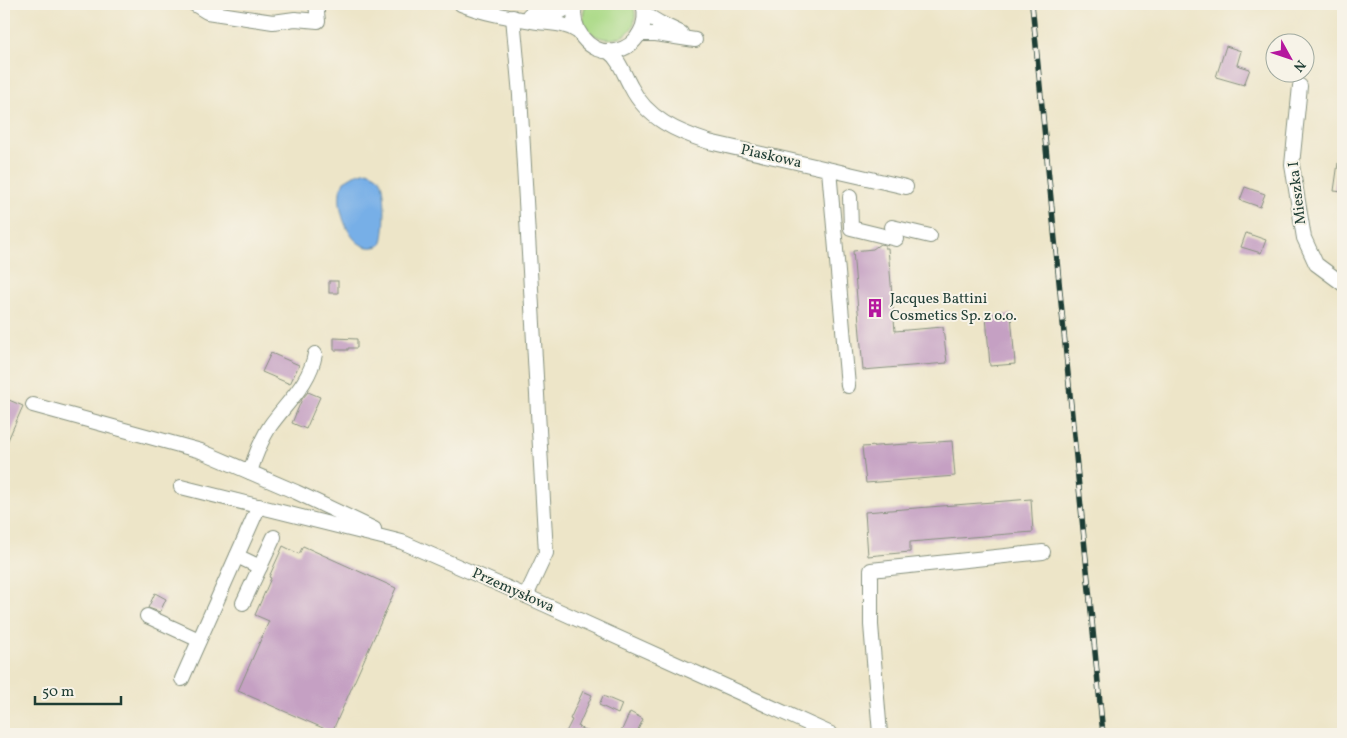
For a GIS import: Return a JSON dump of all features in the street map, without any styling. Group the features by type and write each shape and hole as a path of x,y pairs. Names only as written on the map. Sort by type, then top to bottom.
{"street":[{"path":"194,4 207,12 273,22 295,19 318,20 316,4"},
{"path":"461,4 478,10 534,22 569,26 577,31 586,42 608,51 624,48 635,39 656,34 695,40 660,23 644,9"},
{"path":"513,17 560,12 575,4"},
{"path":"575,4 573,14 577,31"},
{"name":"Piaskowa","path":"644,9 643,27 628,52 628,60 645,106"},
{"path":"513,17 520,95 546,553 526,596"},
{"name":"Piaskowa","path":"608,51 614,56 632,90 645,106 669,127 684,134 709,142 906,187"},
{"name":"Mieszka I","path":"1300,86 1292,165 1304,238 1316,264 1343,284"},
{"path":"829,170 848,386"},
{"path":"850,197 851,228 930,236"},
{"path":"250,472 258,449 269,428 307,379 315,354"},
{"path":"33,405 201,451 296,492 402,542"},
{"name":"Przemysłowa","path":"180,487 402,542 831,734"},
{"path":"182,679 259,506"},
{"path":"244,603 274,537"},
{"path":"880,734 871,625 871,570 1043,552"},
{"path":"237,556 260,567"},
{"path":"147,616 199,640"}],"green space":[{"path":"586,4 633,4 635,20 630,31 620,37 609,39 597,36 588,30 584,19"}],"water":[{"path":"367,171 380,178 385,205 383,240 381,245 371,247 362,245 349,232 344,222 340,201 340,191 344,181 354,175"}],"building":[{"path":"1226,46 1241,51 1237,65 1250,69 1244,85 1216,77"},
{"path":"1338,163 1343,164 1343,192 1334,191"},
{"path":"1245,187 1265,194 1260,207 1240,200"},
{"path":"1246,233 1266,240 1261,253 1241,247"},
{"path":"880,244 888,248 895,331 943,327 947,363 863,370 853,251 873,249"},
{"path":"329,281 338,281 338,293 329,293"},
{"path":"1011,314 1015,364 990,366 986,316"},
{"path":"334,338 357,339 357,348 334,350"},
{"path":"271,353 299,365 290,384 262,372"},
{"path":"308,392 320,397 306,429 292,423 302,399"},
{"path":"9,400 23,406 4,449 4,412"},
{"path":"952,441 955,476 866,483 862,447"},
{"path":"1031,499 1033,532 910,542 910,552 868,556 865,512"},
{"path":"283,546 299,554 303,546 396,588 332,732 238,691 269,621 255,615"},
{"path":"155,593 166,599 160,612 148,608"},
{"path":"583,691 592,695 578,727 594,734 565,734 572,720 570,719"},
{"path":"603,696 622,704 618,714 599,705"},
{"path":"630,712 643,719 636,734 620,734"}],"railway":[{"path":"1032,4 1103,734"}],"place":[{"name":"Jacques Battini Cosmetics Sp. z o.o.","path":"875,308"}]}
